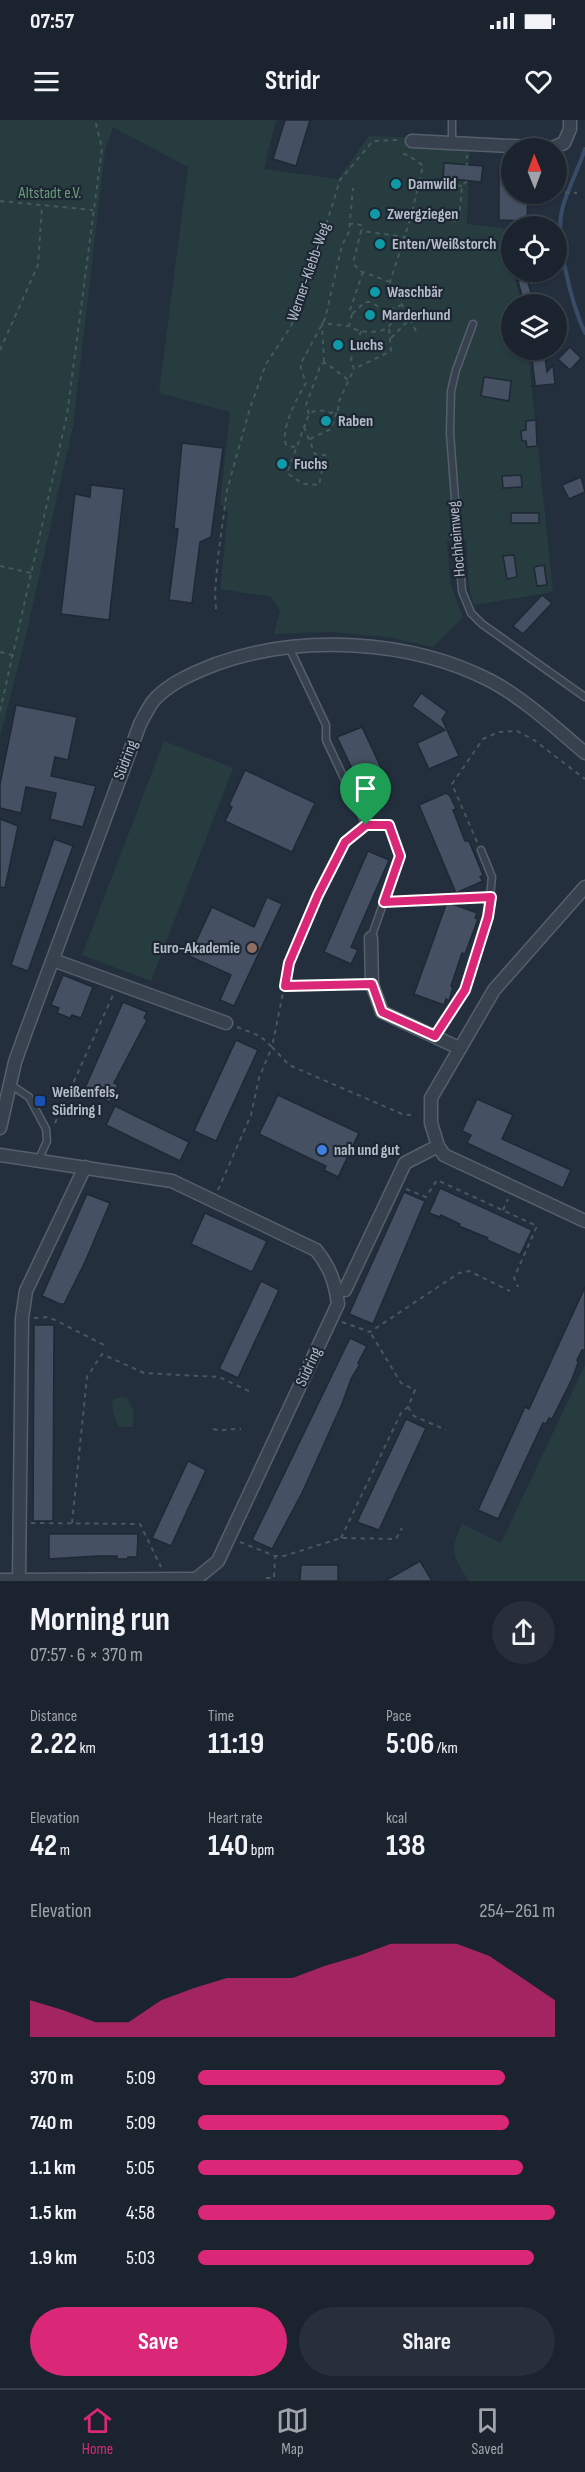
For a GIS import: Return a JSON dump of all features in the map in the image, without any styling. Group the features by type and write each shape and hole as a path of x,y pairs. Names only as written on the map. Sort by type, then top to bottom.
{"street":[{"path":"412,141 552,148 564,143 570,129 570,120"},
{"name":"Südring","path":"0,1128 25,1034 140,724 156,697 180,680 203,669 257,652 288,646 349,645 419,656 450,664 492,682 552,724 585,753"},
{"path":"585,887 494,990 431,1098 431,1123 438,1146 444,1155 585,1221"},
{"path":"371,938 372,984 382,1012 459,1048"},
{"path":"53,960 226,1023"},
{"path":"345,1290 405,1163 438,1146"},
{"name":"Südring","path":"0,1155 39,1159 172,1181 316,1250 329,1266 336,1284 338,1304 218,1561 196,1580 0,1580"},
{"path":"19,1580 22,1318 26,1291 85,1167"}],"lane":[{"path":"452,120 452,143"},
{"name":"Hochheimweg","path":"473,324 456,370 451,391 450,433 462,591 471,614 482,624 585,697"},
{"path":"288,646 326,725 326,740 366,825 389,825 400,856 371,938"},
{"path":"435,1036 465,990 488,917 492,877 481,850"},
{"path":"11,1085 29,1097 46,1130 47,1141 39,1159"}],"path":[{"path":"0,711 67,415 102,148 95,120"},
{"name":"Werner-Klebb-Weg","path":"216,609 217,566 227,490 250,408 266,364 291,326 314,264 340,180 373,141 387,140"},
{"path":"410,220 459,221 462,186 466,182 468,143"},
{"path":"390,282 406,237 423,165 417,163 410,155 403,154"},
{"path":"420,179 462,186"},
{"path":"295,447 287,446 283,439 288,420 306,383 300,365 322,323 342,245 348,237 353,188"},
{"path":"567,192 577,193"},
{"path":"0,201 94,210"},
{"path":"0,350 38,265 42,206"},
{"path":"349,225 354,223 363,226 353,263 363,272 390,282 416,331"},
{"path":"361,231 406,237"},
{"path":"395,241 404,243"},
{"path":"352,314 350,310 363,272"},
{"path":"349,326 352,314 364,302 371,302 385,311 392,311 402,305"},
{"path":"310,439 331,429 354,369 392,351 389,327 392,322 392,311"},
{"path":"389,340 410,319"},
{"path":"322,323 349,326 369,332 389,327"},
{"path":"309,414 306,405 324,362 322,323"},
{"path":"354,369 351,359 361,331"},
{"path":"324,362 349,380"},
{"path":"304,427 315,454 325,455 319,485 303,484 287,473 295,447 309,414 314,411 322,410 331,413 338,410"},
{"path":"0,566 31,573"},
{"path":"0,652 13,655"},
{"path":"481,850 452,784 483,739 499,732 517,731 534,740 585,779"},
{"path":"213,1201 251,1115 259,1078 272,1047 289,963 323,885 345,842 366,825"},
{"path":"384,902 491,897"},
{"path":"47,1141 118,984"},
{"path":"285,986 372,984"},
{"path":"226,1023 260,1036 289,1065 402,1114 412,1115"},
{"path":"395,1184 426,1197 437,1180 537,1226 516,1269 514,1278 519,1287"},
{"path":"370,1332 459,1274 469,1271 510,1291"},
{"path":"22,1318 49,1317 106,1346"},
{"path":"331,1318 370,1332 401,1383 415,1390 408,1407 401,1413 341,1538"},
{"path":"72,1523 87,1377 102,1354 144,1373 219,1377 253,1393"},
{"path":"408,1407 414,1416 446,1430"},
{"path":"213,1429 219,1431 230,1428 241,1429"},
{"path":"20,1523 140,1524 168,1579"},
{"path":"229,1538 275,1556 284,1556 341,1538 396,1539 402,1528"},
{"path":"266,1578 274,1578 275,1556"}],"green space":[{"name":"Altstadt e.V.","path":"0,120 276,120 264,169 338,179 369,136 470,139 467,224 501,228 501,282 516,282 519,294 501,294 501,360 529,360 553,592 474,605 469,588 466,540 447,541 450,582 463,617 433,647 387,637 332,632 274,634 280,611 271,597 220,589 228,512 220,503 230,412 159,393 188,167 113,127 105,151 73,427 24,644 0,736"},
{"path":"164,741 233,768 151,981 82,955"},
{"path":"585,1365 585,1581 469,1581 456,1560 454,1548 462,1524 501,1543"},
{"path":"127,1398 134,1411 133,1427 118,1427 112,1400"}],"building":[{"path":"285,120 310,120 296,166 273,159"},
{"path":"444,163 483,166 481,182 443,178"},
{"path":"499,166 501,166 501,204 528,204 527,216 501,216 501,220 499,220"},
{"path":"518,282 528,282 531,294 521,294"},
{"path":"570,347 581,358 570,370 559,360 567,360 567,350"},
{"path":"532,360 545,360 547,372 553,365 555,384 533,386 535,384"},
{"path":"484,377 511,381 509,401 481,396"},
{"path":"536,420 537,446 527,447 526,441 522,441 521,431 526,430 526,421"},
{"path":"182,443 223,448 211,537 200,542 192,603 169,600 178,529 174,528"},
{"path":"521,475 522,487 503,488 502,476"},
{"path":"581,477 585,492 569,499 562,485"},
{"path":"91,485 124,489 109,620 61,614 75,494 90,497"},
{"path":"511,513 539,513 539,523 511,523"},
{"path":"514,555 517,577 507,579 503,556"},
{"path":"544,565 547,585 537,586 534,567"},
{"path":"542,595 552,603 523,634 513,626"},
{"path":"421,693 447,712 442,719 459,756 429,769 417,743 445,730 412,706"},
{"path":"16,705 77,717 68,760 55,757 51,776 96,786 83,827 50,819 56,793 26,787 21,813 0,808 0,784"},
{"path":"362,727 391,789 367,800 337,737"},
{"path":"245,770 315,803 292,852 225,821 232,807 229,805"},
{"path":"446,793 450,796 456,809 453,810 465,841 469,841 483,875 480,877 483,881 456,893 419,805"},
{"path":"0,819 18,826 5,888 0,887"},
{"path":"54,839 73,846 28,971 11,965"},
{"path":"368,851 389,860 351,947 358,950 351,964 324,952"},
{"path":"267,897 282,904 234,1006 220,1000 231,975 189,956 212,907 254,927"},
{"path":"447,902 477,913 475,918 478,919 465,954 462,953 451,986 453,987 449,1001 446,999 444,1005 414,994"},
{"path":"63,975 93,987 81,1018 72,1015 70,1018 57,1013 59,1008 51,1005"},
{"path":"123,1002 147,1012 144,1018 147,1020 114,1083 118,1085 110,1102 84,1090"},
{"path":"236,1040 258,1050 216,1141 194,1131"},
{"name":"nah und gut","path":"278,1095 359,1133 338,1177 324,1170 326,1166 259,1134"},
{"path":"477,1099 513,1115 502,1139 571,1170 563,1188 467,1143 471,1135 462,1131"},
{"path":"115,1106 189,1142 180,1161 106,1125"},
{"path":"440,1188 532,1230 520,1255 441,1215 440,1217 429,1213"},
{"path":"404,1192 425,1201 373,1324 349,1314"},
{"path":"87,1194 110,1203 85,1262 64,1304 60,1304 42,1296"},
{"path":"205,1213 267,1241 252,1272 191,1244"},
{"path":"261,1281 279,1290 238,1378 219,1369"},
{"path":"585,1287 585,1350 582,1350 577,1360 572,1379 552,1419 549,1418 546,1424 543,1423 498,1519 478,1510 525,1407 529,1409"},
{"path":"34,1325 54,1325 53,1521 33,1521"},
{"path":"350,1338 367,1346 302,1493 272,1549 252,1540"},
{"path":"406,1419 426,1428 379,1530 357,1522"},
{"path":"188,1461 206,1470 171,1546 152,1538"},
{"path":"49,1534 138,1534 137,1557 117,1559 117,1556 97,1556 49,1559"},
{"path":"420,1561 432,1581 385,1581"},
{"path":"301,1565 338,1565 338,1581 300,1581"}],"waterway":[{"path":"585,149 564,203 560,223 566,272 585,333"}],"place":[{"name":"Damwild","path":"396,184"},
{"name":"Zwergziegen","path":"375,214"},
{"name":"Enten/Weißstorch","path":"380,244"},
{"name":"Waschbär","path":"375,292"},
{"name":"Marderhund","path":"370,315"},
{"name":"Luchs","path":"338,345"},
{"name":"Raben","path":"326,421"},
{"name":"Fuchs","path":"282,464"},
{"name":"Euro-Akademie","path":"252,948"},
{"name":"Weißenfels, Südring I","path":"40,1101"},
{"name":"nah und gut","path":"322,1150"}],"route":[{"path":"366,825 389,825 400,856 384,902 491,897 488,917 465,990 435,1036 382,1012 372,984 285,986 289,963 318,895 345,842 366,825"}]}
